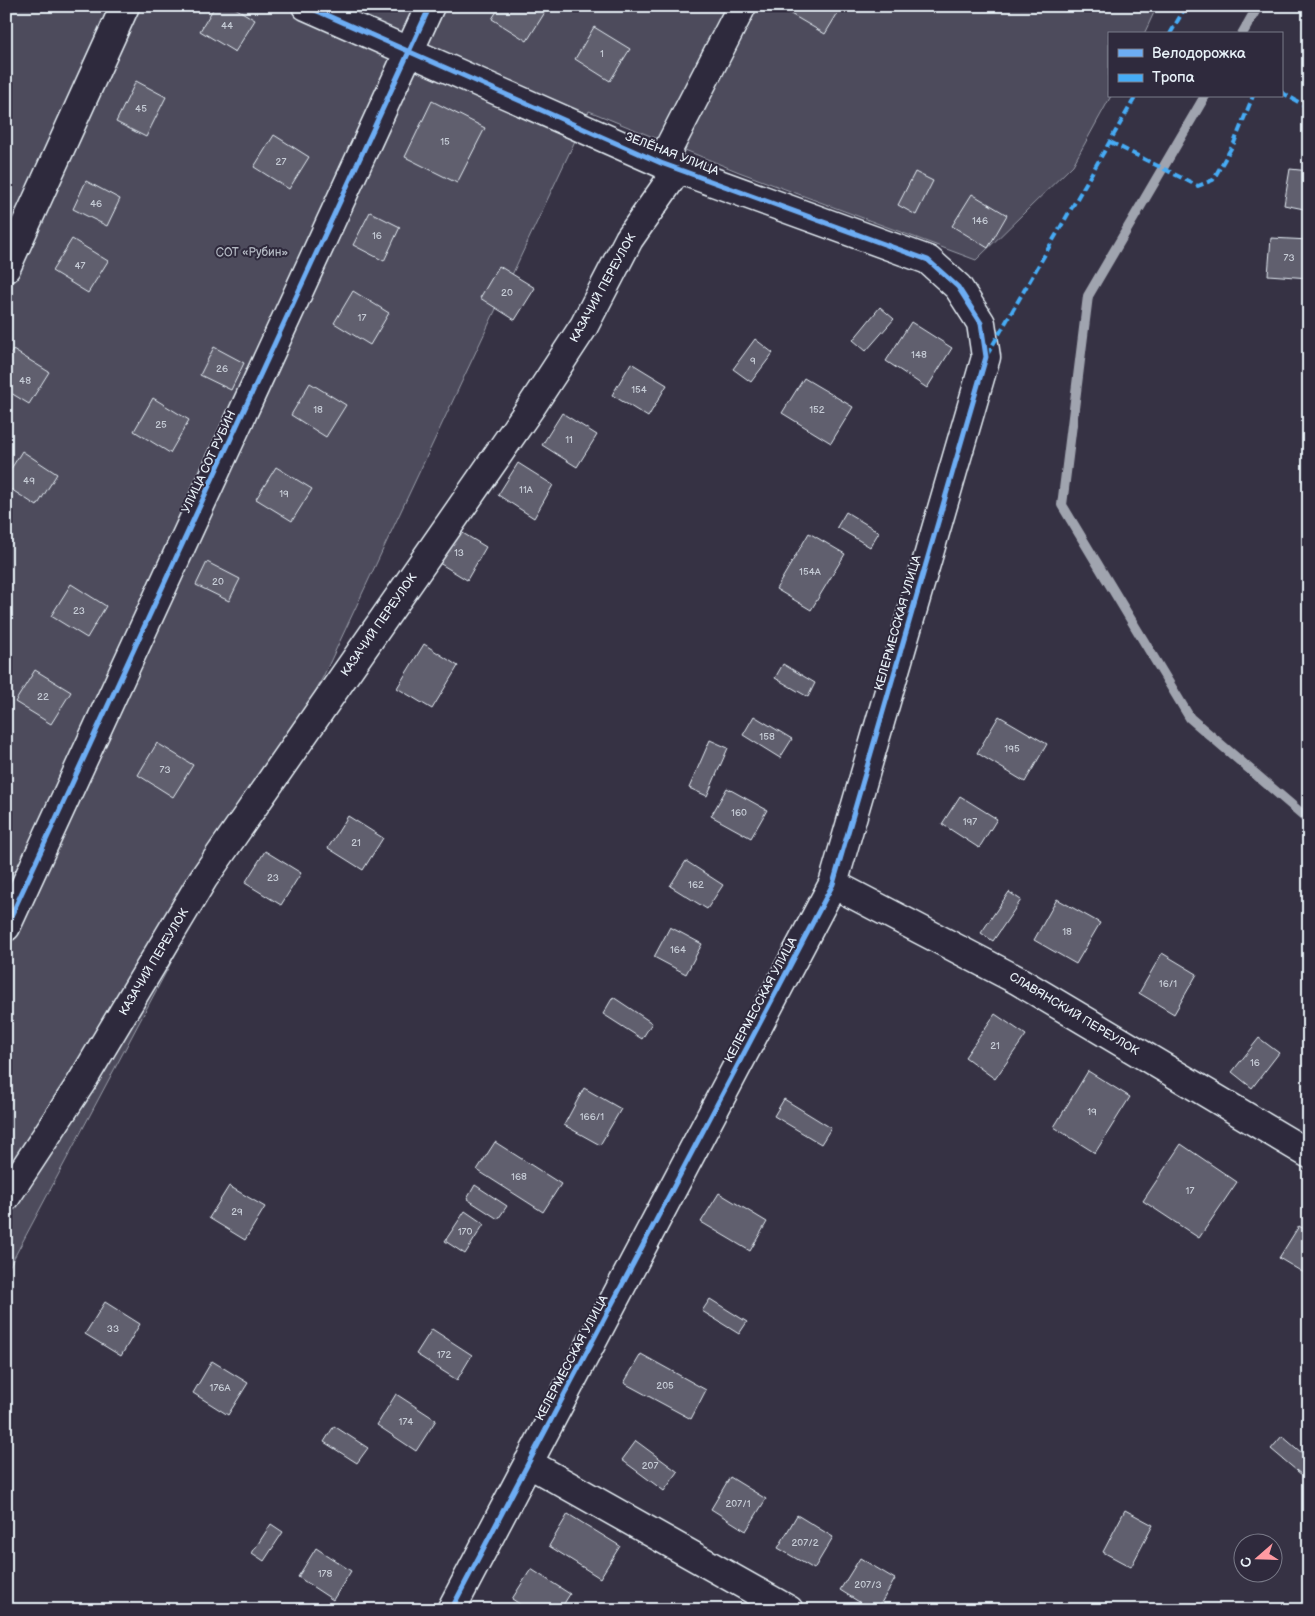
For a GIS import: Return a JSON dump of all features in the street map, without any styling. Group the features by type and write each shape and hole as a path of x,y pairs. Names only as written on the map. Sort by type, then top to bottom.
{"street":[{"path":"6,268 125,6"},
{"name":"ЗЕЛЁНАЯ УЛИЦА","path":"306,6 670,166 928,260 958,287 981,323 986,357"},
{"name":"УЛИЦА СОТ РУБИН","path":"6,927 430,6"},
{"name":"КАЗАЧИЙ ПЕРЕУЛОК","path":"6,1197 81,1083 203,879 531,406 584,326 670,166 742,6"},
{"name":"КЕЛЕРМЕССКАЯ УЛИЦА","path":"451,1610 833,884 986,357"},
{"name":"СЛАВЯНСКИЙ ПЕРЕУЛОК","path":"833,884 1017,980 1309,1154"},
{"path":"528,1463 789,1610"}],"green space":[{"name":"СОТ «Рубин»","path":"6,6 1157,6 1145,32 1108,32 1108,98 1110,98 1073,165 976,260 739,172 589,111 323,677 7,1271"}],"building":[{"path":"215,6 232,6 255,20 235,52 200,31"},
{"path":"500,6 543,6 547,9 527,41 492,19"},
{"path":"793,6 842,6 825,34 789,13"},
{"path":"594,27 630,49 610,81 575,59"},
{"path":"136,81 166,97 146,137 116,122"},
{"path":"432,101 485,128 457,183 405,157"},
{"path":"274,135 309,157 289,189 254,167"},
{"path":"1290,169 1309,171 1309,210 1284,205"},
{"path":"915,172 933,181 916,215 898,205"},
{"path":"86,181 120,199 107,226 73,209"},
{"path":"972,194 1007,215 988,248 952,226"},
{"path":"370,212 400,227 384,261 353,245"},
{"path":"1271,238 1309,240 1309,278 1268,275"},
{"path":"72,239 108,261 88,293 52,271"},
{"path":"499,266 535,288 515,320 480,298"},
{"path":"353,291 389,313 370,345 334,323"},
{"path":"880,307 894,319 866,351 853,340"},
{"path":"911,322 952,348 927,388 886,361"},
{"path":"755,339 773,353 751,382 733,369"},
{"path":"214,347 244,363 231,390 200,375"},
{"path":"13,350 49,372 29,404 6,390 6,361"},
{"path":"631,363 667,385 648,417 612,395"},
{"path":"804,378 853,407 831,443 782,413"},
{"path":"310,383 346,405 326,437 291,415"},
{"path":"153,398 189,420 170,453 134,431"},
{"path":"562,413 597,435 577,467 542,445"},
{"path":"22,451 57,474 37,506 6,486 6,477"},
{"path":"518,463 553,485 534,518 498,495"},
{"path":"276,467 312,489 292,521 256,499"},
{"path":"846,512 879,532 870,547 837,527"},
{"path":"451,526 486,547 467,580 431,558"},
{"path":"809,533 845,554 811,610 776,589"},
{"path":"207,562 240,579 229,601 196,585"},
{"path":"71,584 106,606 87,638 51,616"},
{"path":"424,644 458,666 432,709 397,688"},
{"path":"783,664 815,683 808,697 775,678"},
{"path":"35,670 71,692 51,724 15,702"},
{"path":"754,716 792,739 780,758 743,735"},
{"path":"999,716 1047,744 1025,782 977,753"},
{"path":"710,740 728,748 707,796 689,788"},
{"path":"157,743 193,765 173,797 138,775"},
{"path":"727,788 767,810 751,838 711,816"},
{"path":"960,796 997,819 979,848 942,824"},
{"path":"348,816 383,838 363,870 328,848"},
{"path":"265,851 301,873 281,905 245,883"},
{"path":"686,861 723,885 707,909 670,886"},
{"path":"1009,892 1021,900 993,941 981,933"},
{"path":"1057,899 1100,923 1076,964 1034,940"},
{"path":"670,927 702,944 686,974 654,957"},
{"path":"1162,953 1197,974 1174,1014 1139,993"},
{"path":"613,997 652,1023 642,1039 603,1014"},
{"path":"995,1014 1026,1035 995,1079 965,1057"},
{"path":"1259,1038 1279,1053 1252,1088 1232,1072"},
{"path":"1088,1071 1130,1097 1095,1153 1054,1127"},
{"path":"584,1088 621,1109 600,1145 564,1125"},
{"path":"784,1099 831,1128 821,1144 774,1116"},
{"path":"495,1142 561,1184 543,1212 477,1170"},
{"path":"1181,1144 1237,1182 1199,1238 1143,1201"},
{"path":"475,1185 507,1206 498,1219 467,1199"},
{"path":"229,1186 265,1207 245,1240 209,1218"},
{"path":"719,1193 767,1222 750,1251 701,1222"},
{"path":"465,1211 484,1224 465,1254 445,1241"},
{"path":"1299,1226 1309,1232 1309,1276 1279,1258"},
{"path":"710,1299 747,1322 739,1334 702,1311"},
{"path":"105,1302 140,1324 121,1356 85,1334"},
{"path":"432,1329 472,1355 457,1380 416,1354"},
{"path":"641,1354 706,1390 691,1419 624,1383"},
{"path":"212,1361 248,1383 228,1415 193,1393"},
{"path":"396,1394 436,1420 416,1451 377,1425"},
{"path":"334,1426 368,1448 357,1463 324,1442"},
{"path":"1282,1436 1309,1459 1309,1481 1271,1449"},
{"path":"636,1441 678,1472 664,1491 622,1460"},
{"path":"730,1477 766,1499 746,1531 711,1509"},
{"path":"1125,1510 1153,1525 1131,1567 1103,1552"},
{"path":"568,1514 620,1546 600,1578 549,1546"},
{"path":"797,1515 833,1537 814,1569 778,1548"},
{"path":"271,1524 283,1532 264,1561 252,1553"},
{"path":"316,1548 351,1571 333,1600 298,1577"},
{"path":"860,1558 895,1579 877,1610 872,1610 840,1590"},
{"path":"531,1569 570,1594 560,1610 529,1610 512,1599"}],"waterway":[{"path":"1243,32 1258,6"},
{"path":"1204,98 1088,296 1062,505 1190,718 1309,820"}],"marked path":[{"path":"1171,32 1186,6"},
{"path":"1282,93 1309,108"},
{"path":"987,355 1135,98"},
{"path":"1110,142 1198,186 1213,180 1234,143 1252,98"}],"cycle path":[{"path":"306,6 661,163 928,260 958,287 981,323 986,357 833,884 451,1610"},
{"path":"6,927 430,6"}]}
